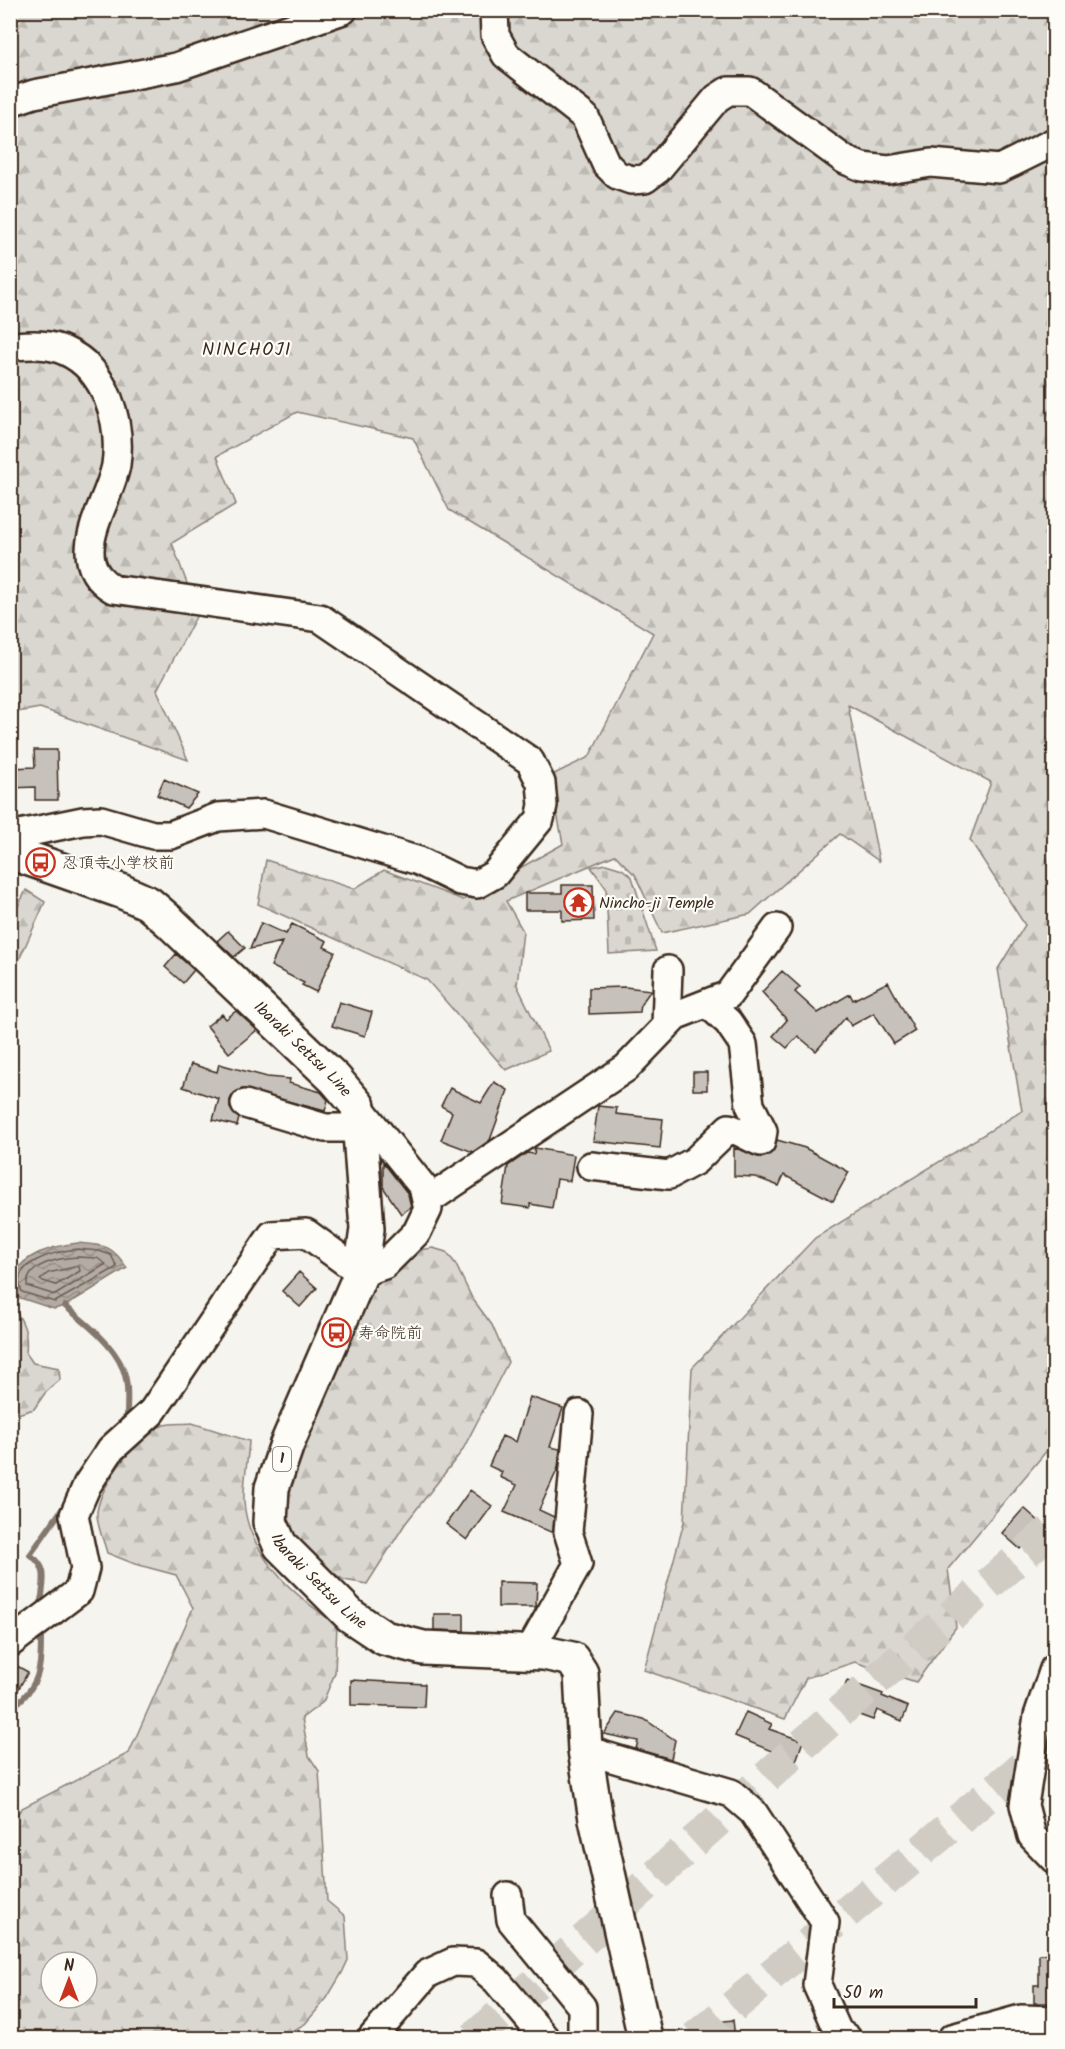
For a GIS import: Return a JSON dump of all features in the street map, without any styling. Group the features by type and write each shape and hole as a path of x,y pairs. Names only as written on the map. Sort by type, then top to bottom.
{"main road":[{"name":"Ibaraki Settsu Line","path":"10,852 148,903 335,1079 359,1117 367,1229 361,1273 337,1333 287,1444 272,1488 270,1522 280,1545 351,1616 384,1638 423,1648 529,1652 572,1659 581,1673 585,1750 596,1819 645,2038"}],"street":[{"path":"10,102 34,94 176,67 343,10"},
{"path":"494,10 495,35 506,56 585,117 606,164 617,175 631,180 645,179 657,170 704,111 728,91 740,89 750,91 845,160 862,167 888,170 931,163 999,169 1054,142"},
{"path":"10,346 46,345 65,351 84,362 100,381 111,402 116,465 96,520 91,545 92,569 100,581 113,589 320,618 530,761 540,783 543,805 540,819 495,874 477,884 460,881 418,861 264,814 218,817 171,835 153,835 100,820 83,821 10,836"},
{"path":"427,1201 626,1068 677,1015 728,995 777,928"},
{"path":"666,1025 668,970"},
{"path":"591,1166 669,1175 695,1161 729,1128 742,1131 749,1138 761,1142 763,1131 750,1106 743,1044 728,1022 708,1004"},
{"path":"10,1643 79,1591 85,1568 74,1515 87,1485 111,1449 152,1412 272,1235 306,1233 361,1273 384,1264 417,1232 428,1209 423,1187 359,1117 325,1128 245,1104"},
{"path":"529,1652 578,1564 568,1532 579,1414"},
{"path":"1054,1669 1038,1716 1024,1805 1032,1836 1054,1859"},
{"path":"585,1750 730,1793 753,1812 825,1922 817,1985 838,2032 847,2038"},
{"path":"508,1896 511,1920 582,2007 582,2038"},
{"path":"372,2038 427,1974 453,1962 476,1963 496,1980 544,2038"},
{"path":"951,2038 1021,2019 1054,2020"}],"green space":[{"path":"11,11 1054,11 1054,1442 948,1569 956,1627 916,1682 855,1662 806,1678 785,1719 644,1670 684,1522 692,1368 815,1238 1022,1111 998,969 1025,925 970,840 991,782 848,705 879,861 840,834 750,914 662,933 635,875 615,855 506,901 523,931 517,985 549,1051 506,1070 427,980 258,904 266,860 354,889 384,870 463,900 563,844 550,776 589,757 653,633 449,510 413,438 297,412 217,456 236,504 172,543 198,613 157,690 188,760 40,708 11,713"},
{"path":"606,864 622,869 632,877 656,951 609,954 606,888 591,867"},
{"path":"26,890 45,902 11,978 11,921"},
{"path":"433,1248 446,1252 455,1263 472,1298 492,1325 508,1362 462,1451 405,1524 367,1584 344,1580 310,1557 297,1544 286,1521 285,1486 371,1287 395,1273 419,1250"},
{"path":"10,1304 24,1327 26,1353 33,1363 59,1368 60,1380 45,1393 34,1409 11,1416"},
{"path":"192,1423 249,1441 244,1502 247,1521 254,1540 276,1573 290,1588 337,1624 335,1673 323,1702 302,1718 309,1756 319,1771 327,1901 345,1916 348,1960 327,1998 305,2024 279,2038 11,2038 10,1823 22,1808 129,1753 193,1608 176,1575 135,1564 107,1553 98,1522 97,1512 105,1488 122,1461 143,1438 164,1425"}],"water":[{"path":"78,1243 107,1248 117,1255 127,1268 65,1306 54,1309 17,1297 14,1284 15,1273 21,1264 42,1252"}],"building":[{"path":"34,750 57,750 58,800 35,800 35,787 10,788 10,768 35,767"},
{"path":"164,779 198,794 186,808 157,795"},
{"name":"Nincho-ji Temple","path":"562,885 593,885 594,920 562,921 562,910 525,910 525,893 562,893"},
{"path":"261,923 286,934 292,924 327,941 324,947 335,952 316,992 271,966 282,942 250,949"},
{"path":"228,931 245,948 234,957 217,941"},
{"path":"176,954 194,970 183,983 165,967"},
{"path":"782,971 800,987 795,992 818,1013 850,994 853,1000 888,982 915,1031 894,1044 874,1013 851,1026 846,1017 816,1051 798,1036 787,1048 773,1036 787,1020 762,992"},
{"path":"625,987 651,990 641,1004 640,1012 589,1014 589,988"},
{"path":"339,1002 372,1012 365,1036 332,1026"},
{"path":"236,1011 257,1030 229,1053 207,1026 222,1014 226,1019"},
{"path":"191,1064 217,1072 219,1064 267,1077 290,1079 289,1083 321,1092 328,1100 325,1111 242,1089 234,1093 230,1100 230,1108 239,1118 237,1126 213,1120 219,1099 183,1087"},
{"path":"693,1072 707,1072 707,1090 693,1090"},
{"path":"494,1082 508,1090 490,1140 473,1152 441,1140 452,1112 441,1106 450,1088 481,1103"},
{"path":"598,1106 617,1108 616,1114 663,1119 660,1148 593,1141"},
{"path":"777,1140 805,1148 849,1172 833,1201 784,1175 779,1186 755,1177 734,1176 734,1148 764,1157 773,1152"},
{"path":"535,1148 574,1155 570,1181 557,1179 552,1208 530,1204 530,1208 502,1204 508,1166 527,1153 534,1154"},
{"path":"383,1162 408,1194 411,1207 401,1214 383,1187"},
{"path":"299,1272 317,1288 300,1307 282,1291"},
{"path":"530,1397 563,1408 550,1447 560,1449 558,1468 539,1510 554,1517 553,1533 504,1512 517,1485 500,1477 502,1472 489,1466 502,1436 516,1442"},
{"path":"470,1490 492,1506 467,1540 446,1524"},
{"path":"1024,1508 1042,1524 1020,1549 1002,1533"},
{"path":"498,1582 537,1583 536,1607 498,1607"},
{"path":"434,1614 464,1614 464,1631 434,1630"},
{"path":"10,1662 28,1672 10,1704"},
{"path":"351,1680 425,1684 424,1707 351,1705"},
{"path":"847,1681 883,1694 882,1696 908,1707 902,1721 877,1710 873,1720 837,1707"},
{"path":"746,1712 772,1724 769,1729 803,1741 796,1761 735,1736"},
{"path":"618,1713 644,1719 675,1740 671,1759 636,1749 638,1741 604,1734"},
{"path":"1054,1953 1054,2003 1034,2003 1034,1985 1039,1985 1039,1954"},
{"path":"733,2020 735,2038 697,2038 696,2024"}],"waterway":[{"path":"65,1306 98,1334 119,1360 127,1387 127,1416 123,1420"},
{"path":"41,1608 43,1572 37,1560 30,1555 65,1505"},
{"path":"10,1709 28,1692 38,1674 41,1631"}],"tunnel":[{"path":"474,2038 845,1707 1054,1528"},
{"path":"695,2038 1054,1741"}],"place":[{"name":"忍頂寺小学校前","path":"41,863"},
{"name":"Nincho-ji Temple","path":"578,903"},
{"name":"寿命院前","path":"337,1333"}],"district":[{"name":"NINCHOJI","path":"247,350"}]}
